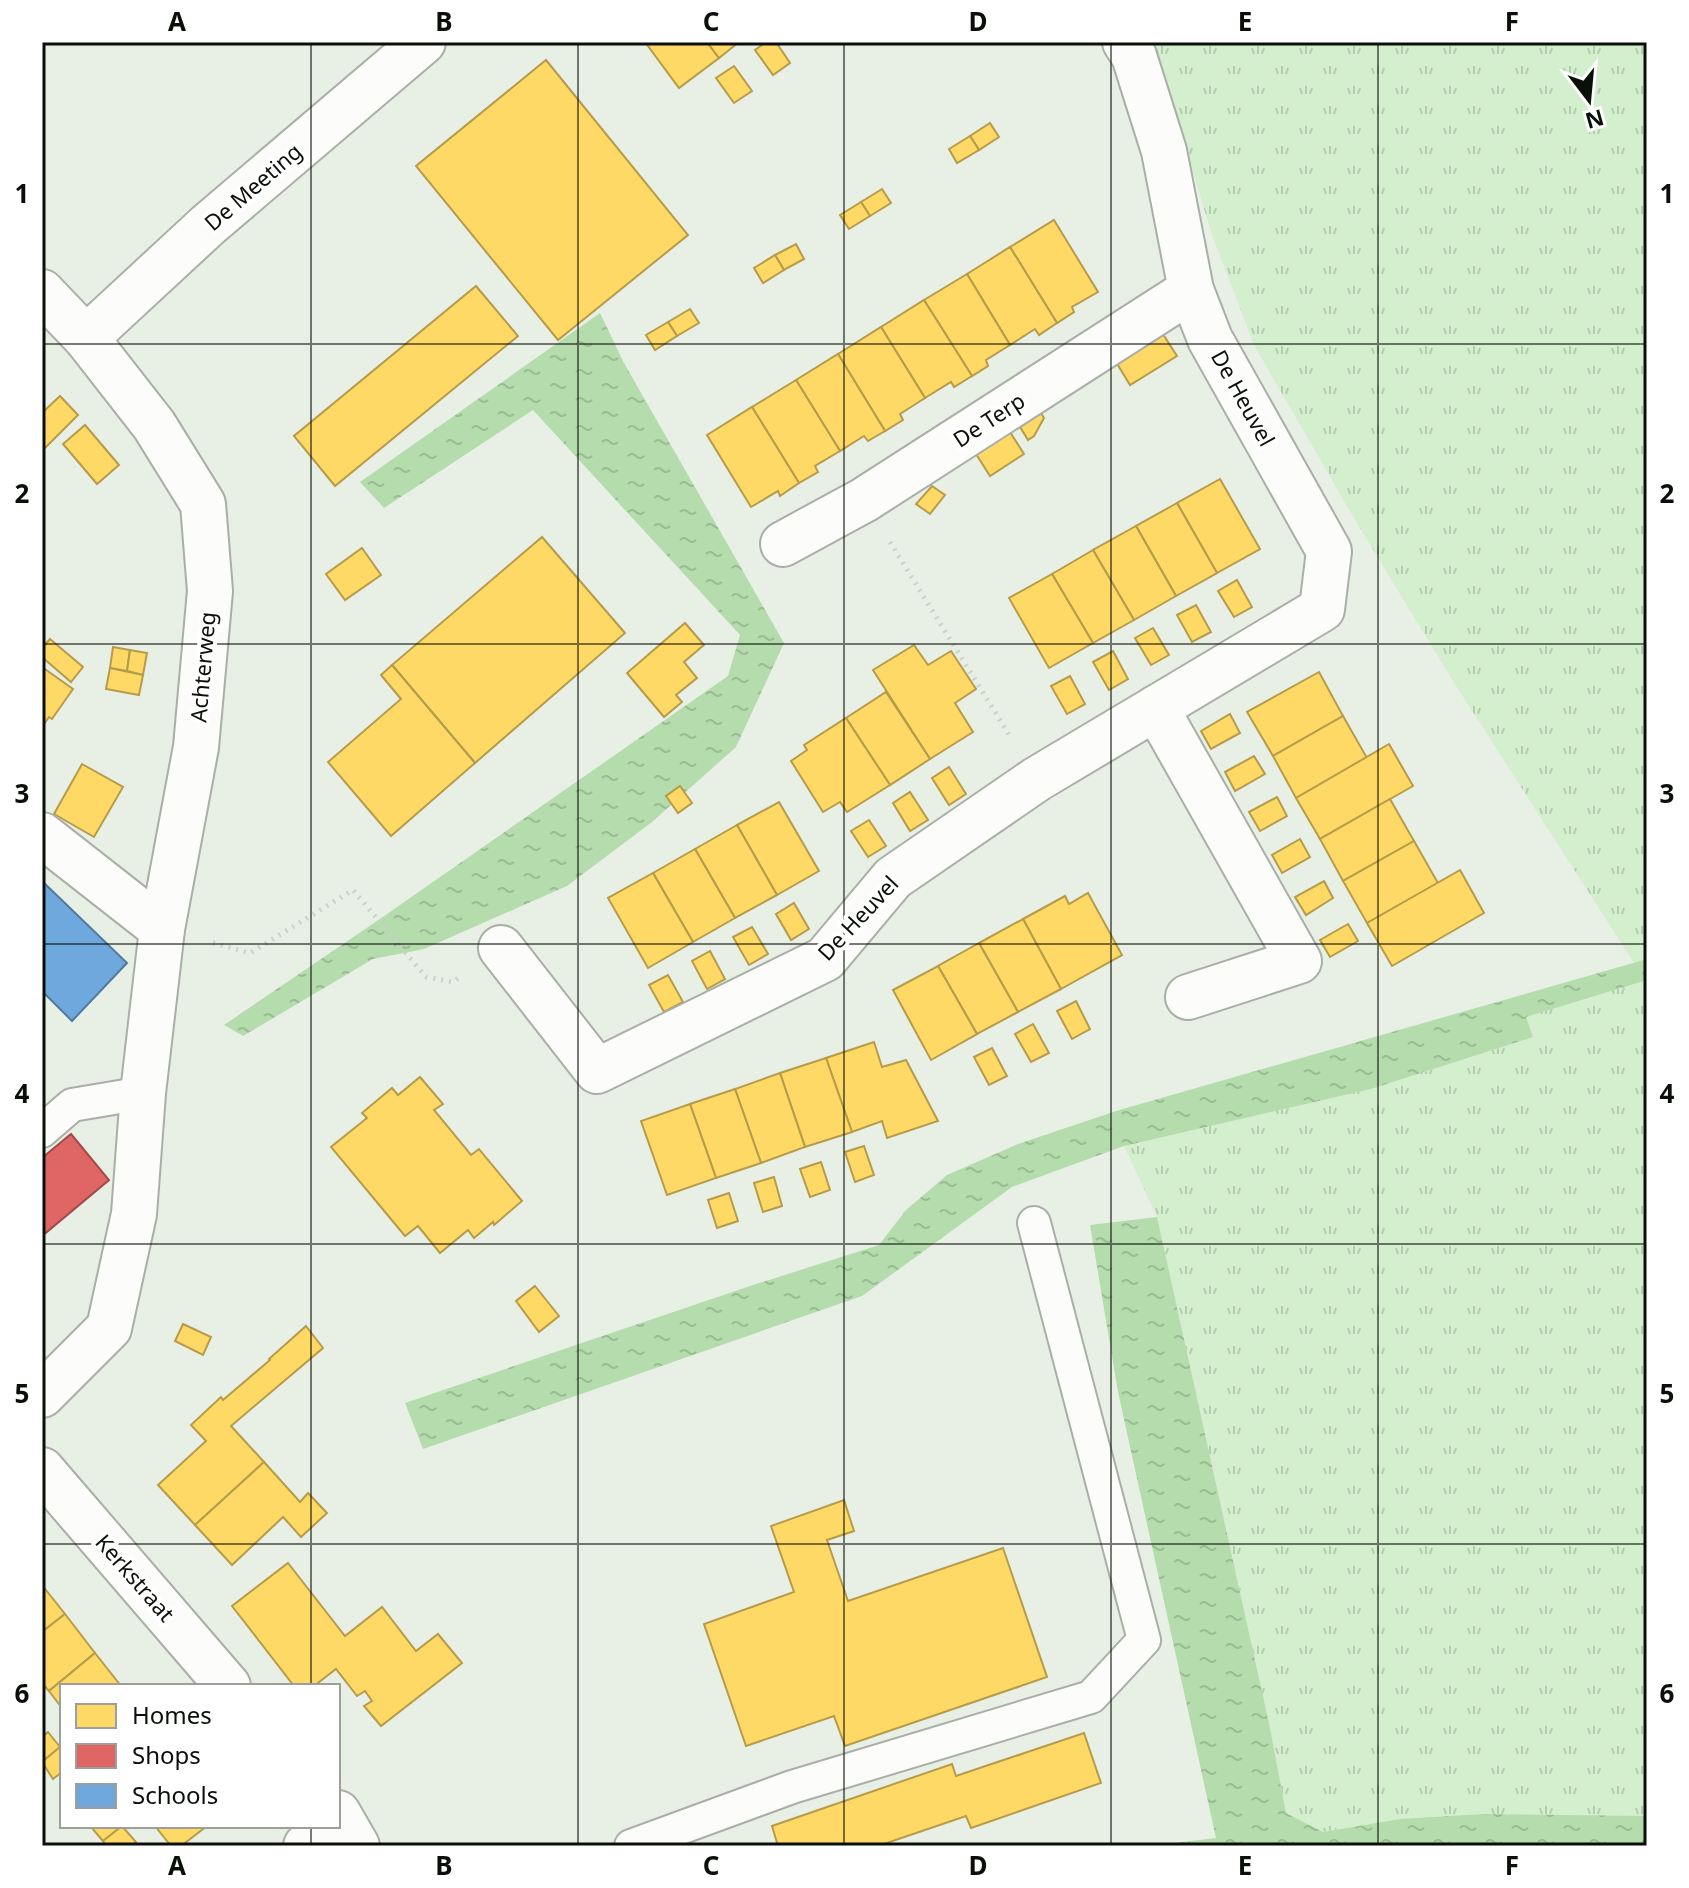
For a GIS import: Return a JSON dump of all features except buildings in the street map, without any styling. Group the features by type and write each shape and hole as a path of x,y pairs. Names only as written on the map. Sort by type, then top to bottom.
{"street":[{"name":"De Heuvel","path":"501,948 597,1071 825,959 893,878 1037,779 1322,609 1329,551 1210,339 1191,290 1164,151 1134,56 1125,42"},
{"name":"De Meeting","path":"86,338 407,47"},
{"name":"De Terp","path":"783,544 864,500 1191,290"},
{"name":"Achterweg","path":"42,292 86,338 154,425 203,504 210,591 196,747 162,929 143,1093 134,1214 109,1328 42,1395"},
{"path":"1156,708 1299,961 1188,997"},
{"path":"42,835 162,929"},
{"name":"Kerkstraat","path":"42,1470 226,1684"},
{"path":"306,1846 336,1828"}],"lane":[{"path":"42,1131 72,1105 143,1093"},
{"path":"631,1846 792,1787 1091,1697 1144,1640 1034,1223"}],"path":[{"path":"864,500 1037,779"},
{"path":"162,929 250,953 353,890 426,977"},
{"path":"42,1841 47,1846"}],"green space":[{"path":"1149,42 1647,42 1647,959 1634,963 1451,678 1254,345 1212,235 1171,100"},
{"path":"1647,980 1647,1816 1483,1814 1400,1819 1322,1832 1286,1813 1157,1217 1124,1146 1371,1089 1533,1037 1525,1017"}],"water":[{"path":"600,313 624,363 784,643 736,747 652,822 567,886 424,949 373,959 243,1036 224,1025 728,676 740,635 533,410 384,508 360,482"},
{"path":"1647,959 1647,980 1526,1017 1533,1037 1371,1089 1124,1146 1012,1187 862,1296 423,1449 405,1403 879,1245 906,1210 947,1175 1018,1144 1116,1111"},
{"path":"1157,1217 1286,1813 1323,1832 1400,1819 1483,1814 1647,1816 1647,1846 1149,1846 1216,1838 1118,1392 1090,1225"}]}
